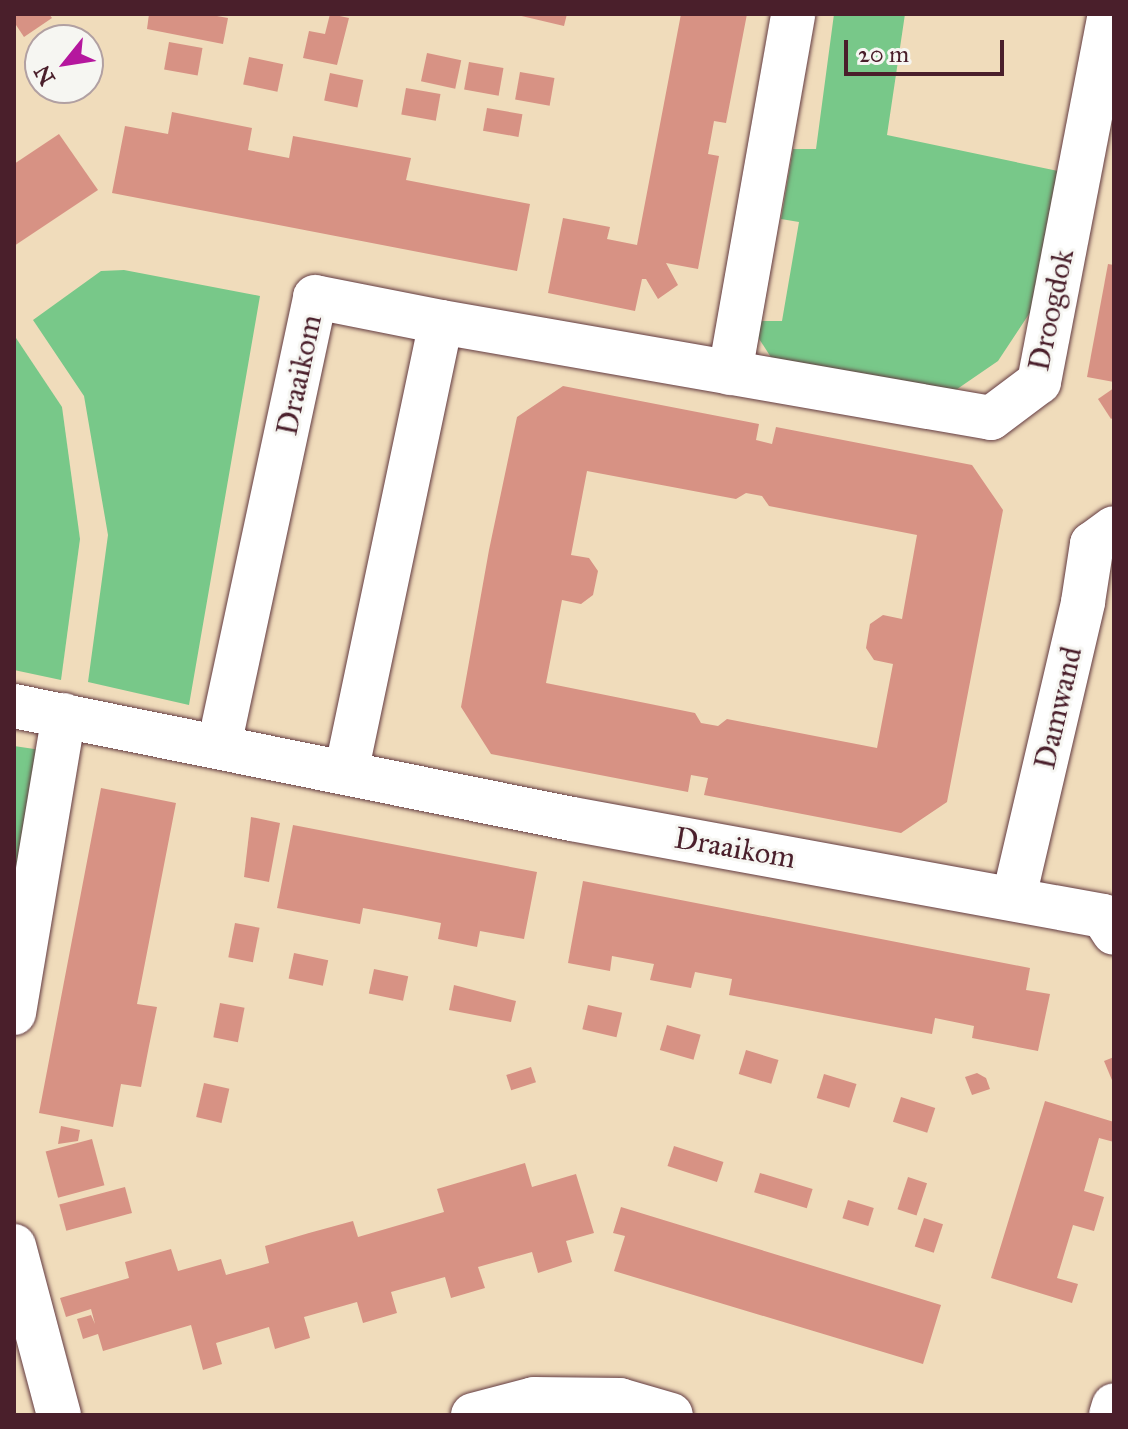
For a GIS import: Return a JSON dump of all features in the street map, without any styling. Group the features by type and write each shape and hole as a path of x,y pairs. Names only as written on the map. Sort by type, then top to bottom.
{"street":[{"path":"730,373 793,14"},
{"name":"Droogdok","path":"441,322 991,418 1039,382 1110,14"},
{"name":"Draaikom","path":"219,746 315,297 441,322"},
{"path":"346,773 441,322"},
{"name":"Damwand","path":"1014,897 1083,602 1092,544 1114,528"},
{"name":"Draaikom","path":"14,706 572,819 1014,897 1103,916 1114,933"},
{"path":"14,1013 64,715"},
{"path":"14,1246 59,1415"},
{"path":"473,1415 534,1399 548,1399 620,1400 671,1415"},
{"path":"1111,1415 1114,1405"}],"green space":[{"path":"834,14 905,14 887,135 1058,171 1031,311 998,361 947,396 774,362 756,334 761,321 782,321 799,222 781,219 793,149 816,149"},
{"path":"124,270 260,296 189,705 88,682 108,535 84,396 33,320 101,271"},
{"path":"14,335 62,407 80,539 61,680 14,670"},
{"path":"14,746 41,750 14,899"}],"building":[{"path":"14,14 49,14 52,18 43,24 24,24 24,37 14,22"},
{"path":"149,14 206,14 228,18 223,44 147,29"},
{"path":"330,14 349,18 337,65 303,58 309,31 325,34"},
{"path":"513,14 567,14 564,26"},
{"path":"681,14 747,14 726,123 714,121 708,154 719,156 698,269 666,263 678,285 658,299 646,279 642,279 635,311 548,293 563,218 610,227 607,239 637,245"},
{"path":"169,42 202,48 198,75 164,70"},
{"path":"427,53 461,60 455,89 421,81"},
{"path":"249,57 283,64 277,92 243,84"},
{"path":"469,62 503,68 499,96 464,90"},
{"path":"520,72 554,78 550,106 515,100"},
{"path":"330,73 363,80 357,107 324,100"},
{"path":"406,88 440,94 436,121 401,115"},
{"path":"487,108 522,114 518,137 483,131"},
{"path":"172,112 252,128 248,150 289,158 293,136 411,158 406,180 530,204 517,271 112,193 125,126 168,134"},
{"path":"59,134 98,190 14,246 14,164"},
{"path":"1108,264 1114,265 1114,382 1087,377"},
{"path":"563,386 759,424 756,440 772,444 776,427 972,465 1003,510 947,802 901,833 704,795 708,778 691,775 688,792 491,754 461,707 517,417","holes":["587,471 736,499 746,493 762,496 769,506 917,535 902,619 883,615 870,624 866,648 874,660 893,664 877,748 727,719 718,726 701,723 695,713 546,683 562,600 581,604 593,595 598,571 589,558 571,555"]},
{"path":"1114,388 1114,417 1111,419 1098,399"},
{"path":"101,788 176,803 137,1004 157,1007 141,1087 121,1084 113,1127 39,1113"},
{"path":"251,817 280,823 269,882 244,877"},
{"path":"293,825 537,872 524,939 480,931 477,947 438,939 441,923 401,915 363,908 360,924 277,908"},
{"path":"583,881 1030,968 1026,990 1050,994 1038,1051 972,1038 974,1026 935,1018 932,1034 729,995 732,979 695,972 691,988 650,980 654,964 612,956 610,971 568,963"},
{"path":"235,923 260,928 253,962 228,957"},
{"path":"294,953 328,960 323,986 289,978"},
{"path":"374,969 408,976 403,1001 369,993"},
{"path":"454,985 516,1001 511,1022 449,1010"},
{"path":"220,1003 245,1008 238,1042 213,1037"},
{"path":"588,1005 622,1013 616,1037 582,1029"},
{"path":"667,1025 701,1035 693,1060 660,1050"},
{"path":"746,1050 779,1060 771,1084 739,1074"},
{"path":"1114,1057 1114,1085 1104,1061"},
{"path":"531,1067 536,1082 511,1090 506,1075"},
{"path":"977,1073 986,1078 990,1089 972,1095 965,1077"},
{"path":"824,1074 857,1084 849,1108 817,1098"},
{"path":"204,1083 229,1089 221,1123 196,1117"},
{"path":"901,1097 935,1108 927,1133 893,1122"},
{"path":"1045,1101 1114,1122 1114,1142 1099,1138 1084,1191 1104,1197 1094,1231 1073,1225 1057,1278 1078,1284 1072,1303 991,1278"},
{"path":"61,1126 80,1130 78,1141 58,1144"},
{"path":"92,1139 104,1185 58,1198 46,1151"},
{"path":"674,1146 723,1162 717,1182 668,1166"},
{"path":"525,1163 532,1187 576,1174 594,1233 566,1241 572,1262 538,1273 532,1252 478,1267 485,1288 451,1298 445,1277 391,1292 397,1313 363,1323 357,1302 304,1317 310,1338 275,1349 269,1327 216,1343 222,1364 203,1370 191,1325 103,1351 98,1334 83,1339 77,1319 91,1315 95,1324 91,1309 66,1317 60,1298 129,1278 125,1262 171,1249 178,1271 221,1259 226,1275 269,1263 265,1246 353,1221 358,1237 444,1212 437,1189"},
{"path":"760,1173 813,1189 807,1208 754,1192"},
{"path":"908,1177 927,1183 917,1216 897,1209"},
{"path":"125,1187 132,1213 66,1231 59,1205"},
{"path":"848,1200 874,1208 868,1226 842,1218"},
{"path":"621,1207 941,1305 923,1364 614,1271 625,1236 613,1233"},
{"path":"924,1218 943,1224 934,1253 915,1247"}]}
